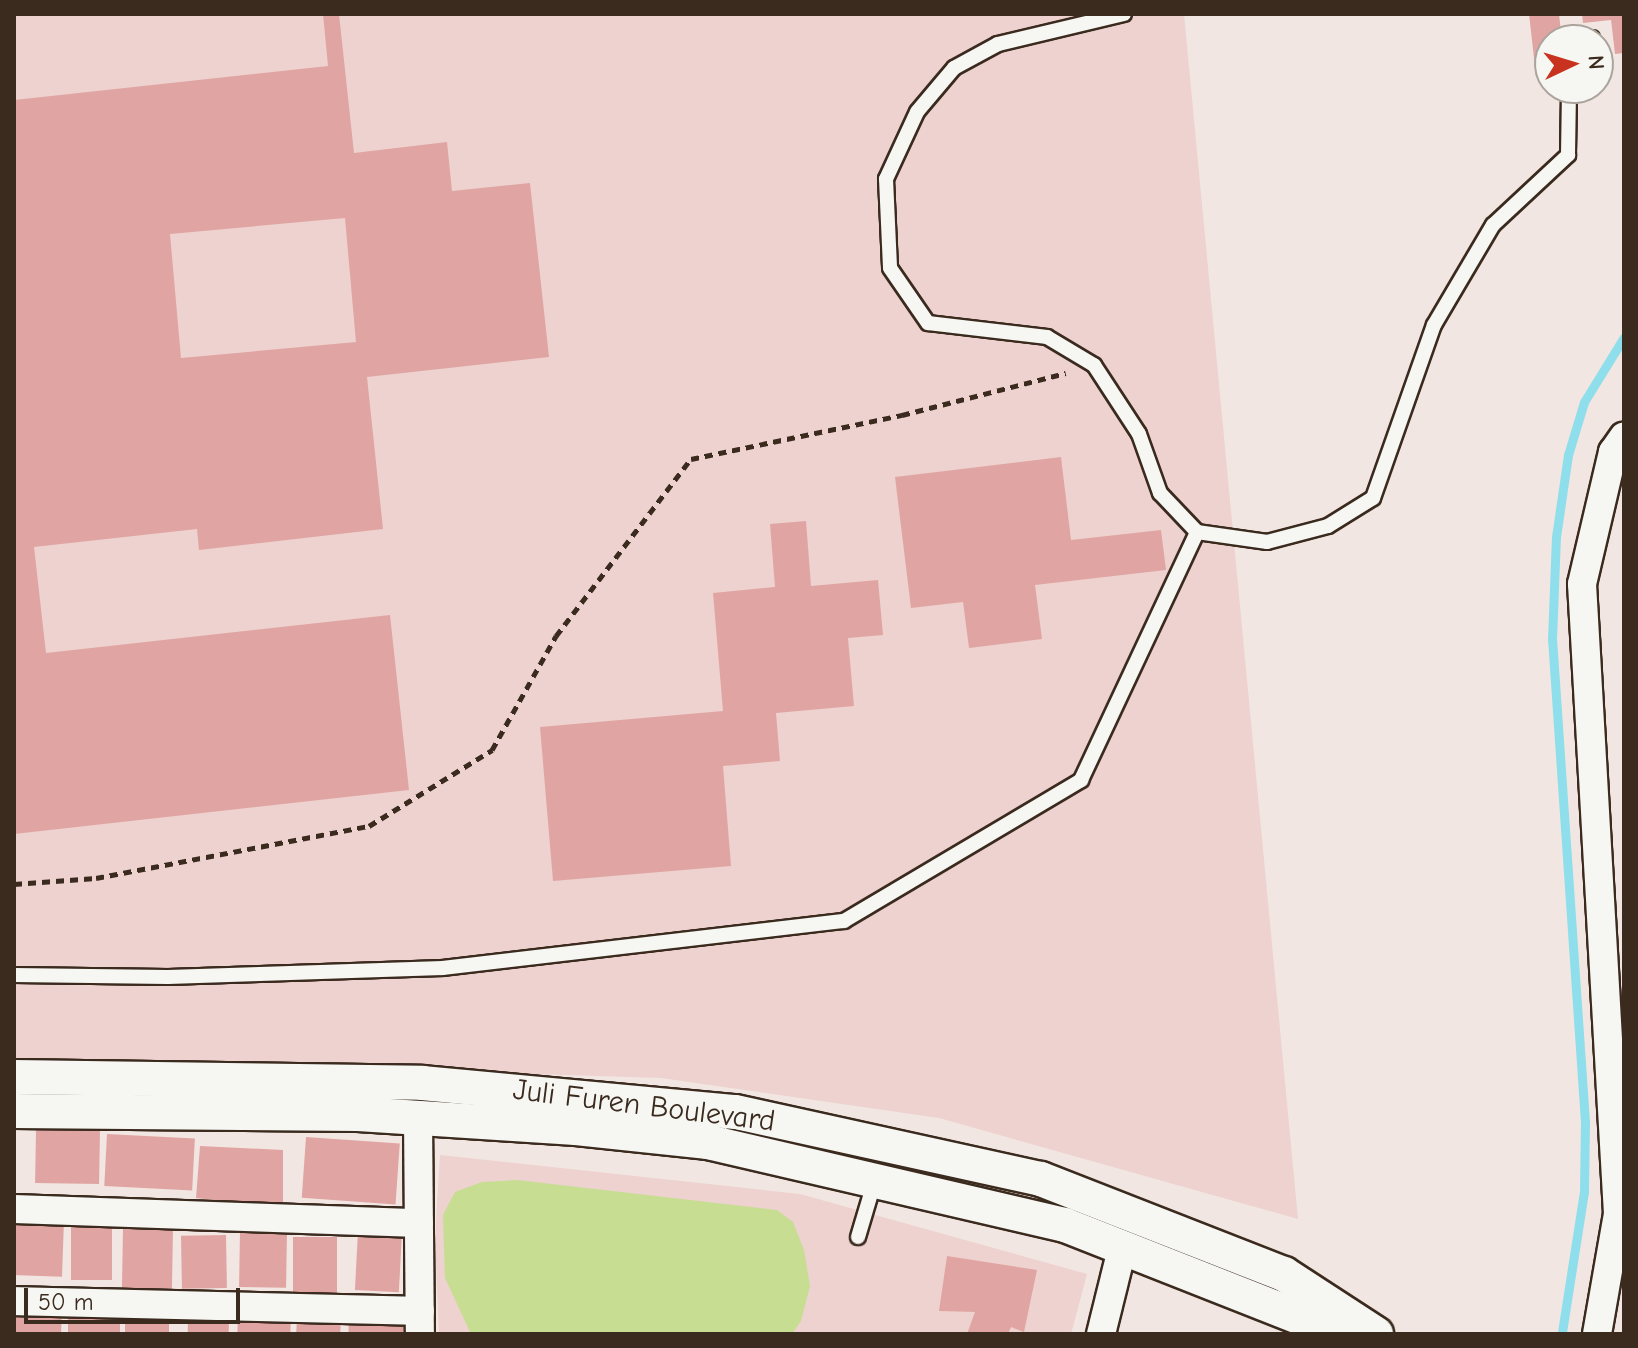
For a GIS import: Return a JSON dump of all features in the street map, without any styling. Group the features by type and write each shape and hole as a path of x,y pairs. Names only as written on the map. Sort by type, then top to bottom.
{"street":[{"path":"1597,1334 1618,1214 1615,994 1582,584 1613,452 1624,436"},
{"name":"Juli Furen Boulevard","path":"14,1077 422,1083 609,1097 736,1112 1065,1225 1342,1334"},
{"name":"Juli Furen Boulevard","path":"14,1111 418,1118 708,1142 1041,1179 1284,1274 1376,1334"},
{"path":"14,1301 420,1323 418,1118"},
{"path":"14,1209 419,1223"},
{"path":"1101,1334 1122,1249"}],"lane":[{"path":"1124,14 998,44 954,68 917,112 886,179 890,268 928,323 1047,337 1094,365 1139,434 1160,493 1197,532 1267,542 1328,526 1373,498 1434,325 1493,225 1568,155 1569,104"},
{"path":"14,975 168,977 443,968 844,921 1081,780 1197,532"},
{"path":"858,1237 878,1162"}],"path":[{"path":"14,884 96,878 369,826 492,750 556,636 691,459 902,415 1094,365"}],"shaded area":[{"path":"14,14 1184,14 1298,1219 939,1118 661,1078 14,1058"},
{"path":"440,1155 800,1194 1087,1274 1071,1334 439,1334 435,1237"}],"green space":[{"path":"517,1180 777,1210 793,1222 804,1250 810,1286 801,1321 792,1334 470,1332 445,1278 443,1215 455,1192 482,1182"}],"building":[{"path":"323,14 339,14 354,153 447,142 452,191 530,183 549,357 367,377 383,529 199,550 197,529 34,547 46,653 390,615 409,790 14,834 14,100 328,66","holes":["345,218 356,342 181,358 170,234"]},
{"path":"1529,14 1559,14 1560,24 1534,24 1534,58"},
{"path":"1582,14 1624,14 1624,53 1615,54 1614,24 1611,20 1583,23"},
{"path":"1061,457 1071,540 1161,530 1166,570 1035,585 1042,639 969,648 963,602 911,608 895,477"},
{"path":"806,521 811,586 878,580 883,635 848,638 854,706 776,713 780,761 723,766 731,866 553,881 540,727 723,711 713,593 775,587 770,524"},
{"path":"36,1130 100,1131 99,1184 35,1183"},
{"path":"107,1134 195,1139 192,1191 104,1186"},
{"path":"306,1137 400,1144 396,1204 302,1198"},
{"path":"200,1146 283,1150 283,1208 196,1198"},
{"path":"14,1219 64,1221 62,1277 14,1275"},
{"path":"71,1222 112,1222 112,1280 71,1280"},
{"path":"123,1228 173,1229 172,1289 122,1288"},
{"path":"358,1231 402,1233 399,1292 355,1290"},
{"path":"240,1232 287,1233 286,1288 239,1287"},
{"path":"226,1235 227,1288 182,1289 181,1236"},
{"path":"293,1237 337,1237 337,1295 293,1295"},
{"path":"947,1256 1037,1270 1024,1332 1011,1327 1008,1334 967,1334 975,1312 939,1311"},
{"path":"15,1307 62,1309 61,1334 14,1334"},
{"path":"68,1310 120,1310 120,1334 68,1334"},
{"path":"238,1314 291,1316 290,1334 237,1334"},
{"path":"188,1316 229,1317 229,1334 188,1334"},
{"path":"125,1317 169,1317 169,1334 125,1334"},
{"path":"349,1317 407,1319 406,1334 348,1334"},
{"path":"297,1318 341,1320 340,1334 296,1334"}],"waterway":[{"path":"1562,1332 1584,1192 1585,1122 1552,640 1556,537 1568,455 1584,402 1624,337"}]}
